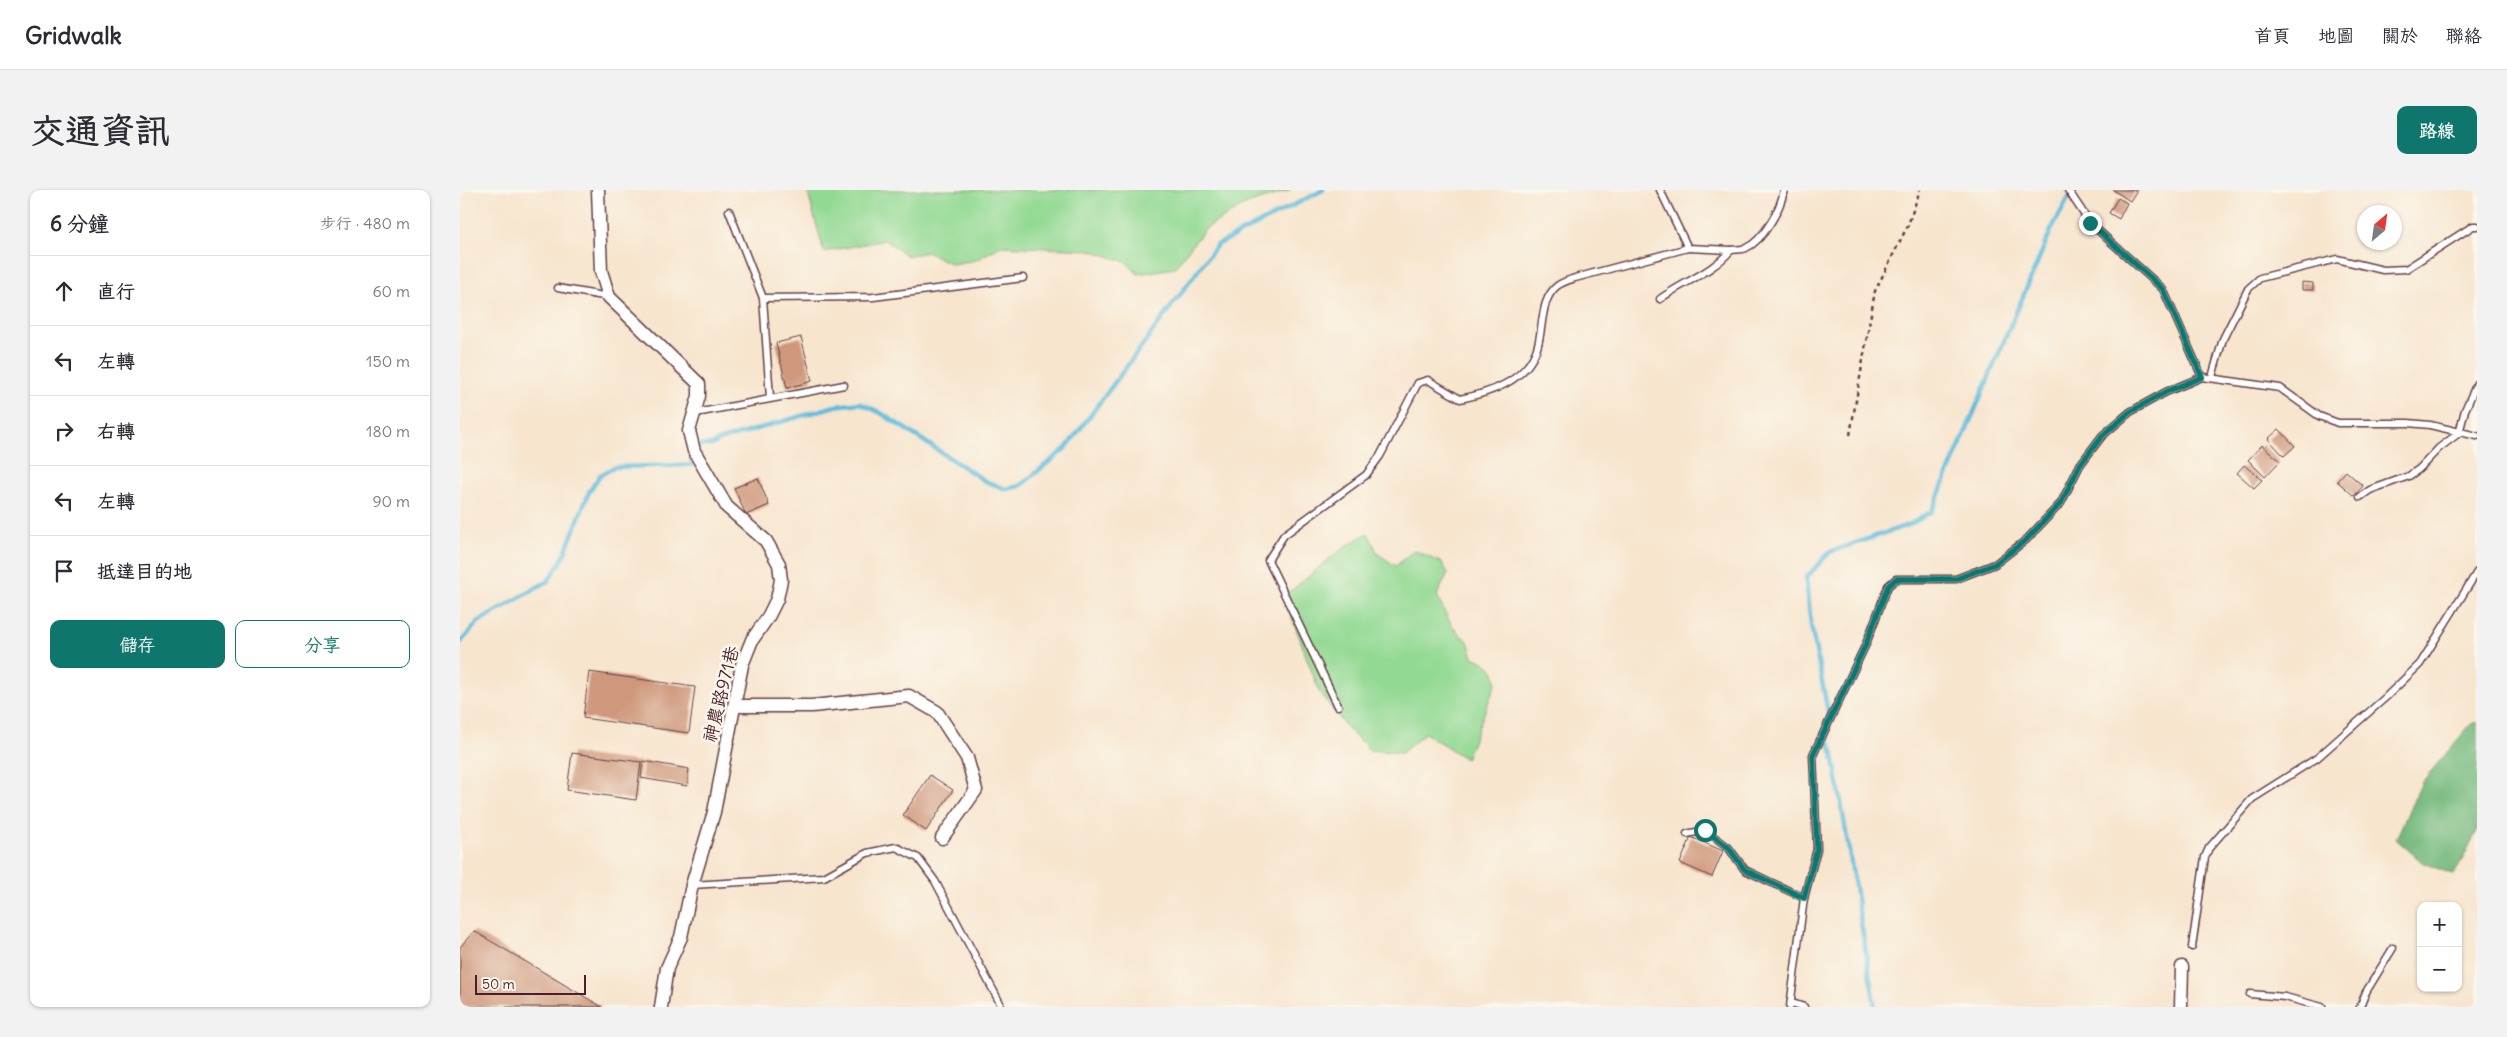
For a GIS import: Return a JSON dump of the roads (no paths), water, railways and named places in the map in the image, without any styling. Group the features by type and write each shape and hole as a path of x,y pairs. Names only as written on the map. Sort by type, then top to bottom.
{"street":[{"name":"神農路971巷","path":"598,190 601,271 609,297 699,384 700,396 689,431 694,451 702,468 727,507 766,541 780,564 781,580 777,599 768,617 752,640 742,665 714,812 692,885 681,937 666,968 661,1007"},
{"path":"734,706 812,706 909,696 937,712 967,758 976,790 942,838"},
{"path":"2182,967 2182,1007"}],"lane":[{"path":"1660,190 1688,248"},
{"path":"1338,706 1328,689 1268,560 1284,535 1366,475 1380,456 1418,383 1428,380 1460,399 1486,394 1505,385 1523,370 1536,352 1548,296 1557,286 1575,278 1688,248 1731,250 1747,248 1770,225 1782,200 1784,190"},
{"path":"2068,190 2090,223 2163,289 2202,377"},
{"path":"729,211 763,298 770,398"},
{"path":"2212,377 2223,339 2248,289 2260,278 2337,259 2383,270 2406,269 2473,226 2477,226"},
{"path":"1660,299 1675,288 1721,262 1731,250"},
{"path":"763,298 873,297 1023,278"},
{"path":"558,288 609,297"},
{"path":"1804,1007 1791,1005 1804,898 1817,849 1813,755 1866,644 1888,586 1896,579 1956,579 1995,564 2026,540 2061,503 2080,465 2102,436 2130,412 2166,392 2202,377 2280,388 2319,416 2338,424 2408,423 2430,425 2477,436"},
{"path":"2360,497 2370,490 2409,476 2419,469 2438,448 2459,433 2465,410 2477,383"},
{"path":"696,413 844,385"},
{"path":"2192,947 2205,857 2209,848 2252,799 2317,758 2420,664 2477,572"},
{"path":"1687,834 1705,830 1728,847 1745,870 1804,898"},
{"path":"692,885 824,877 867,853 896,847 918,858 935,881 1000,1003"},
{"path":"2360,1007 2366,992 2394,948"},
{"path":"2250,994 2284,997 2322,1007"}],"waterway":[{"path":"696,449 701,445 712,445 720,440 835,406 860,403 881,413 985,481 1006,489 1020,486 1066,448 1217,245 1323,190"},
{"path":"1875,1007 1833,754 1828,739 1828,712 1811,625 1806,578 1830,552 1911,524 1932,511 2052,228 2073,190"},
{"path":"460,643 478,622 548,581 562,560 589,492 600,475 615,467 691,465 693,455"}]}
